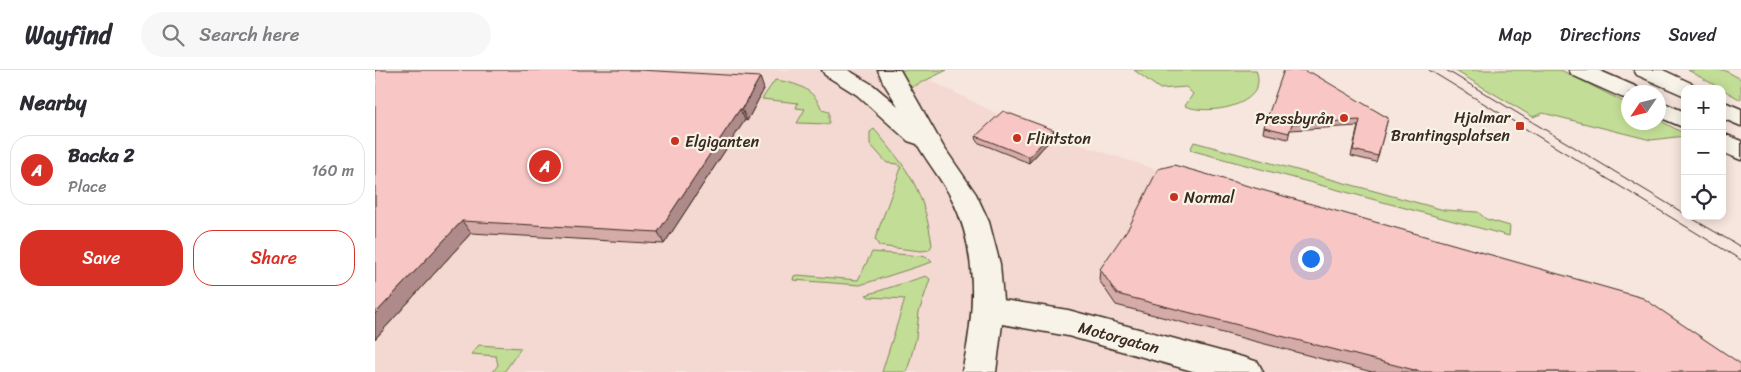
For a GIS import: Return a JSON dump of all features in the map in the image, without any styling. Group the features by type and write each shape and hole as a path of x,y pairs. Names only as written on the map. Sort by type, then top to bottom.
{"street":[{"path":"833,70 865,90 933,151"},
{"path":"889,70 933,151 953,178 976,223 985,250 989,310 987,337 979,372"},
{"path":"1580,70 1621,88"},
{"path":"1645,70 1671,80"},
{"path":"1726,110 1741,119"},
{"path":"1666,112 1681,119"},
{"path":"1726,143 1741,152"},
{"name":"Motorgatan","path":"989,310 1068,323 1246,372"}],"shaded area":[{"path":"375,70 910,70 1004,117 1054,136 1176,176 1723,372 375,372"}],"green space":[{"path":"901,70 947,70 908,89 901,78"},
{"path":"1134,70 1256,70 1258,82 1254,92 1246,100 1221,108 1195,109 1185,106 1193,94 1186,87 1160,89"},
{"path":"1454,70 1561,70 1621,100 1621,130 1666,130 1666,124 1681,132 1681,136 1651,140 1543,113 1533,117"},
{"path":"1688,70 1724,70 1741,79 1741,100 1726,92 1726,85 1714,85"},
{"path":"775,80 797,85 814,96 822,110 829,112 829,124 797,123 805,109 796,108 798,103 762,99"},
{"path":"874,129 906,169 919,195 929,226 932,245 929,250 921,251 879,246 875,239 901,168 898,164 887,163 870,144 870,132"},
{"path":"1194,142 1444,210 1478,212 1486,219 1510,226 1509,236 1190,150"},
{"path":"872,252 922,256 932,262 860,285 793,280 794,276 797,275 858,280"},
{"path":"926,276 930,279 919,312 916,338 907,372 882,372 905,299 869,297 866,295"},
{"path":"479,345 521,348 504,372 493,372 498,365 496,356 471,354"}],"building":[{"path":"375,70 641,70 760,77 742,109 740,109 658,232 462,221 375,314"},
{"path":"1284,70 1306,70 1306,73 1312,73 1388,118 1378,156 1353,150 1360,120 1292,124 1289,133 1264,127"},
{"name":"Flintston","path":"1003,111 1054,130 1029,157 976,136"},
{"path":"1174,165 1643,298 1741,364 1741,372 1422,372 1117,294 1100,269 1129,227 1158,169"}],"tram line":[{"path":"1429,70 1741,260"},
{"path":"1446,70 1681,212"},
{"path":"1695,220 1741,247"}],"place":[{"name":"Pressbyrån","path":"1344,118"},
{"name":"Hjalmar Brantingsplatsen","path":"1520,126"},
{"name":"Flintston","path":"1017,138"},
{"name":"Elgiganten","path":"675,141"},
{"name":"Backa 2","path":"545,166"},
{"name":"Normal","path":"1174,197"}]}
